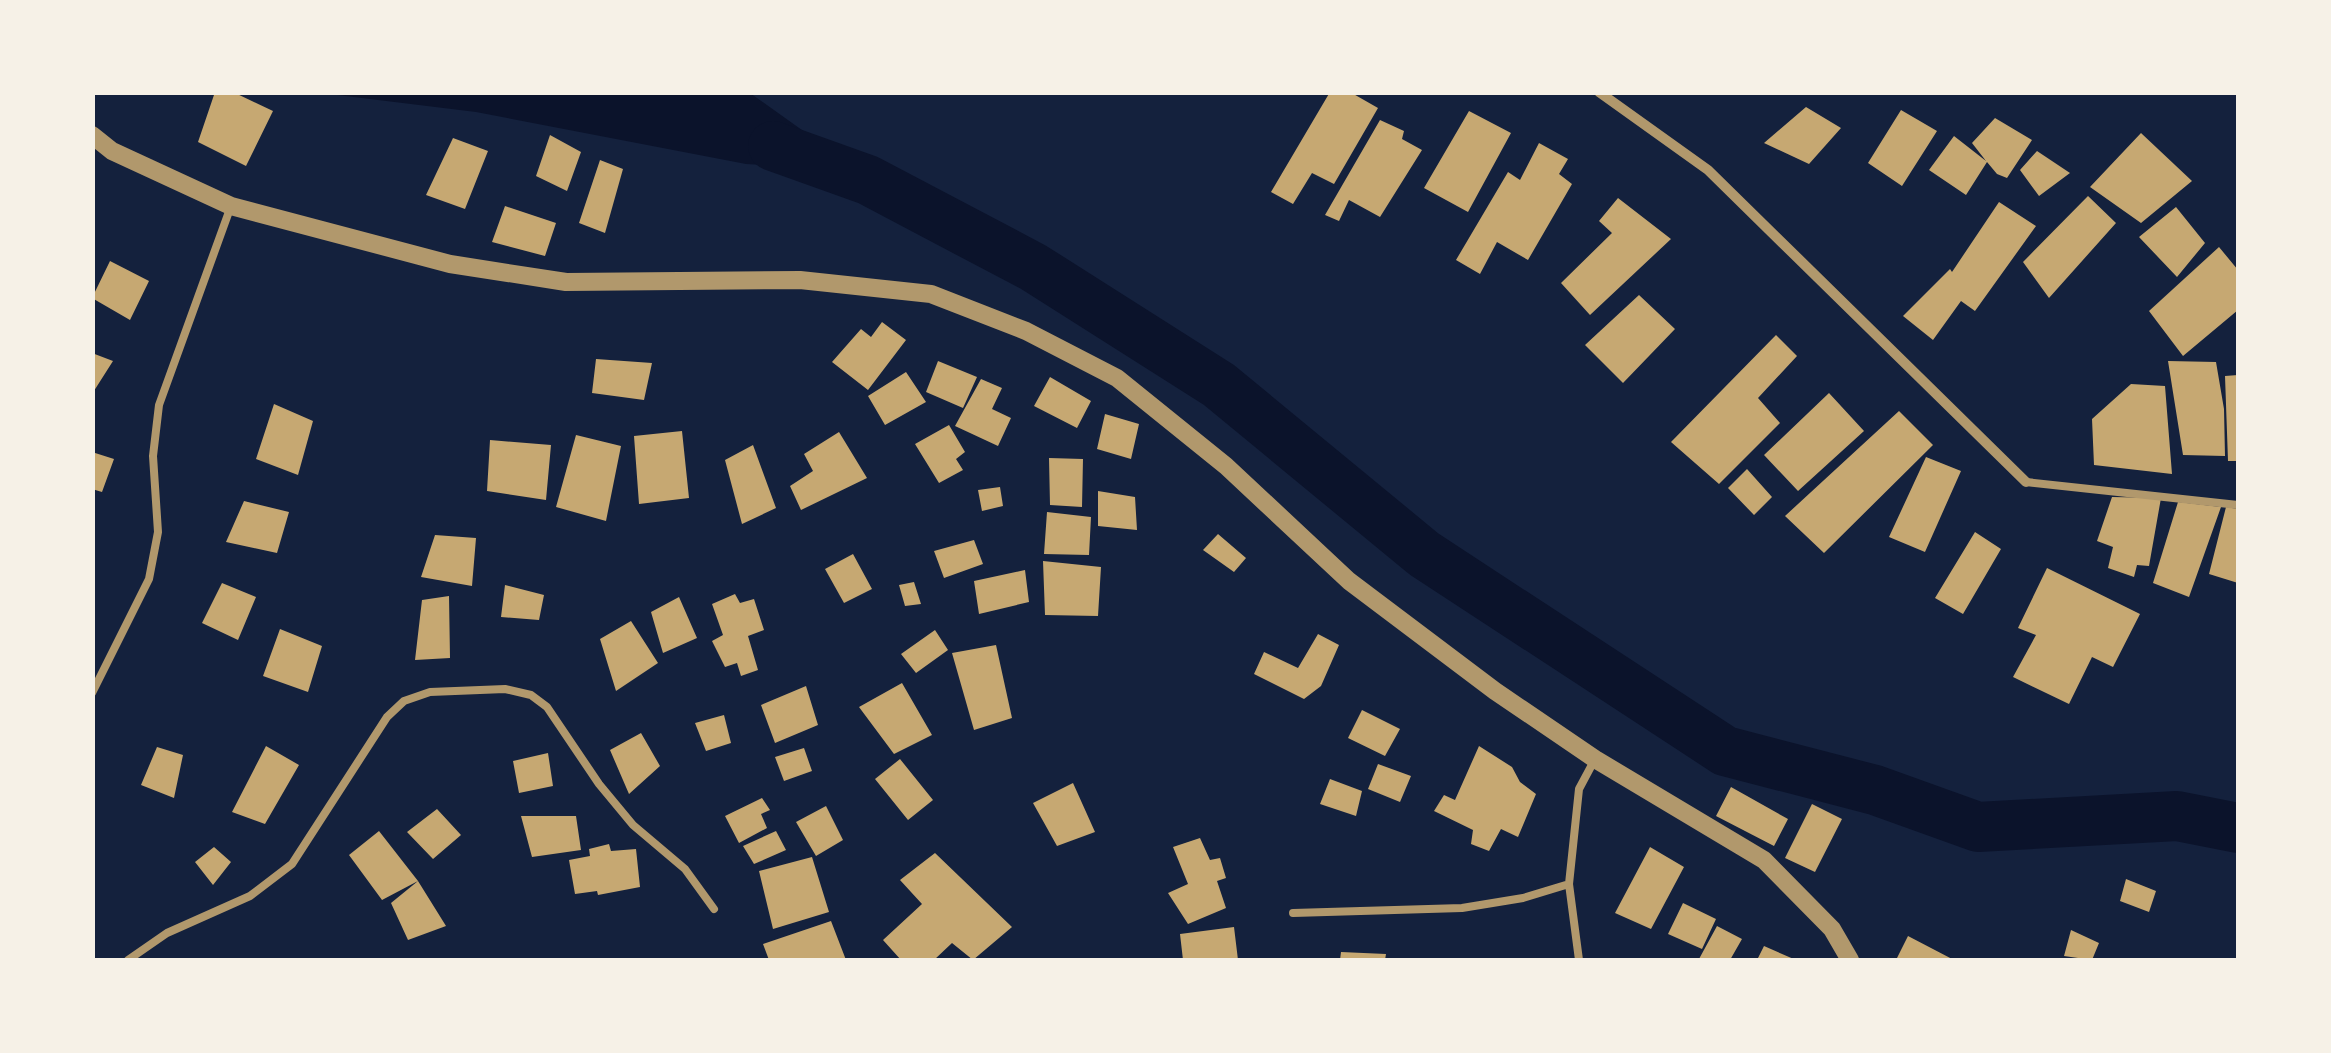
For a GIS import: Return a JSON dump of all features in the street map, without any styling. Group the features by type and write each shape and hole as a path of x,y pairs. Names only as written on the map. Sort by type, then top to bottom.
{"street":[{"path":"1600,92 1708,170 2026,482"},
{"path":"92,135 112,150 231,206 450,264 566,282 800,280 931,294 1010,325 1117,378 1226,466 1348,581 1495,691 1594,759 1764,860 1832,929 1850,960"}],"lane":[{"path":"92,693 148,579 158,532 153,456 159,405 231,206"},
{"path":"2026,482 2238,505"},
{"path":"128,960 167,933 250,896 292,864 386,718 404,701 430,692 505,690 539,700 633,825 684,869 714,909"},
{"path":"1579,960 1570,884 1579,789 1594,759"},
{"path":"1293,912 1462,908 1523,898 1570,884"}],"water":[{"path":"321,93 750,93 858,170 746,164 476,112"}],"building":[{"path":"215,92 233,92 273,111 246,166 198,142"},
{"path":"1330,92 1350,92 1378,108 1334,184 1312,173 1293,204 1271,192"},
{"path":"1806,107 1841,128 1809,164 1764,143"},
{"path":"1901,110 1937,131 1902,186 1868,163"},
{"path":"1469,111 1511,133 1468,212 1424,188"},
{"path":"1995,118 2032,140 2007,178 1997,174 1987,162 1966,195 1929,170 1954,136 1986,161 1972,143"},
{"path":"1380,120 1404,131 1402,139 1422,150 1380,217 1349,200 1339,221 1325,215"},
{"path":"2141,133 2192,181 2141,223 2090,187"},
{"path":"550,135 581,152 567,191 536,176"},
{"path":"453,138 488,151 465,209 426,195"},
{"path":"1539,143 1568,159 1559,174 1572,184 1528,260 1497,242 1480,274 1456,260 1508,172 1520,180"},
{"path":"2037,151 2070,173 2039,196 2020,170"},
{"path":"600,160 623,169 605,233 579,223"},
{"path":"2088,196 2116,223 2049,298 2023,262"},
{"path":"1618,198 1671,239 1590,315 1561,283 1612,233 1599,221"},
{"path":"1999,202 2036,226 1975,311 1961,301 1933,340 1903,316 1950,269 1952,272"},
{"path":"505,206 556,223 545,256 492,242"},
{"path":"2176,207 2205,243 2177,277 2139,237"},
{"path":"2219,247 2238,270 2238,310 2183,356 2149,311"},
{"path":"110,261 149,281 130,320 92,298"},
{"path":"1639,295 1675,329 1623,383 1585,345"},
{"path":"882,322 906,340 868,390 832,362 861,329 871,337"},
{"path":"1776,335 1797,356 1758,398 1780,423 1719,484 1671,442"},
{"path":"92,353 113,361 92,394"},
{"path":"596,359 652,363 644,400 592,393"},
{"path":"938,361 977,377 963,408 926,392"},
{"path":"2168,361 2216,362 2224,409 2225,456 2183,455"},
{"path":"906,372 926,402 885,425 868,396"},
{"path":"2238,375 2238,461 2228,461 2225,376"},
{"path":"1050,377 1091,401 1077,428 1034,406"},
{"path":"981,379 1002,388 992,409 1011,418 998,446 955,426"},
{"path":"2131,384 2165,386 2172,474 2094,465 2092,419"},
{"path":"1829,393 1864,431 1798,491 1764,455"},
{"path":"274,404 313,421 298,475 256,459"},
{"path":"1899,411 1933,445 1824,553 1785,516"},
{"path":"1105,414 1139,424 1131,459 1097,449"},
{"path":"949,425 965,452 956,459 963,470 939,483 915,444"},
{"path":"682,431 689,498 639,504 634,436"},
{"path":"839,432 867,478 801,510 790,486 813,471 804,454"},
{"path":"576,435 621,446 606,521 556,507"},
{"path":"490,440 551,445 546,500 487,491"},
{"path":"753,445 776,508 742,524 725,460"},
{"path":"92,452 114,459 102,492 92,489"},
{"path":"1926,457 1961,471 1925,552 1889,537"},
{"path":"1049,458 1083,459 1082,507 1050,505"},
{"path":"1747,469 1772,497 1754,515 1728,488"},
{"path":"1000,487 1003,506 982,511 978,490"},
{"path":"1098,491 1135,497 1137,530 1098,526"},
{"path":"2112,497 2161,498 2149,566 2137,565 2134,577 2108,568 2113,547 2097,541"},
{"path":"244,501 289,512 277,553 226,542"},
{"path":"2178,502 2221,507 2189,597 2153,583"},
{"path":"2226,507 2238,509 2238,583 2209,574"},
{"path":"1047,512 1091,517 1089,555 1044,554"},
{"path":"1975,532 2001,549 1963,614 1935,598"},
{"path":"1218,534 1246,558 1234,572 1203,550"},
{"path":"435,535 476,538 472,586 421,577"},
{"path":"974,540 983,564 944,578 934,551"},
{"path":"853,554 872,589 844,603 825,569"},
{"path":"1043,561 1101,567 1098,616 1045,615"},
{"path":"2047,568 2140,614 2113,667 2092,657 2069,704 2013,677 2036,635 2018,628"},
{"path":"1025,570 1029,602 979,614 974,581"},
{"path":"914,582 921,604 905,606 899,585"},
{"path":"222,583 256,597 238,640 202,623"},
{"path":"505,585 544,595 539,620 501,617"},
{"path":"735,594 740,603 754,599 764,630 748,636 758,670 741,676 737,663 725,667 712,641 723,635 712,604"},
{"path":"449,596 450,658 415,660 422,600"},
{"path":"679,597 697,638 663,653 651,612"},
{"path":"631,621 658,663 616,691 600,639"},
{"path":"280,629 322,646 308,692 263,676"},
{"path":"935,630 948,650 916,673 901,654"},
{"path":"1318,634 1339,645 1321,686 1304,699 1254,674 1264,652 1298,668"},
{"path":"996,645 1012,718 974,730 952,653"},
{"path":"902,683 932,735 894,754 859,707"},
{"path":"806,686 818,725 775,743 761,705"},
{"path":"1362,710 1400,729 1385,756 1348,738"},
{"path":"724,715 731,743 706,751 695,723"},
{"path":"641,733 660,766 629,794 610,750"},
{"path":"266,746 299,765 265,824 232,812"},
{"path":"1479,746 1512,767 1520,782 1536,794 1518,837 1501,829 1489,851 1471,844 1473,830 1434,811 1444,795 1455,800"},
{"path":"157,747 183,755 174,798 141,785"},
{"path":"804,748 812,771 784,781 775,757"},
{"path":"548,753 553,786 519,793 513,761"},
{"path":"900,759 933,800 908,820 875,779"},
{"path":"1378,764 1411,776 1400,802 1368,789"},
{"path":"1330,779 1362,791 1356,816 1320,804"},
{"path":"1073,783 1095,832 1057,846 1033,803"},
{"path":"1731,787 1788,819 1774,846 1716,816"},
{"path":"762,798 770,810 761,814 767,828 739,843 725,816"},
{"path":"1812,804 1842,819 1815,872 1785,858"},
{"path":"826,806 843,840 816,856 796,822"},
{"path":"437,809 461,835 433,859 407,832"},
{"path":"521,816 576,816 581,850 532,857"},
{"path":"379,831 418,881 382,900 349,855"},
{"path":"776,831 786,850 754,864 743,846"},
{"path":"1200,838 1210,860 1220,858 1226,878 1217,881 1226,908 1188,924 1168,893 1188,884 1173,847"},
{"path":"609,844 611,851 636,849 640,887 598,895 597,891 575,894 569,860 590,856 589,849"},
{"path":"214,847 231,862 213,885 195,862"},
{"path":"1650,847 1684,867 1651,929 1615,913"},
{"path":"935,853 1012,927 973,960 952,943 934,960 901,960 883,940 922,904 900,880"},
{"path":"812,857 829,912 773,929 759,871"},
{"path":"2126,879 2156,891 2149,912 2120,901"},
{"path":"418,881 446,926 408,940 391,903"},
{"path":"1683,903 1716,919 1702,949 1668,934"},
{"path":"831,921 846,960 769,960 763,944"},
{"path":"1717,926 1742,939 1730,960 1699,959"},
{"path":"1234,927 1238,960 1183,960 1180,934"},
{"path":"2071,930 2099,943 2092,960 2064,956"},
{"path":"1908,936 1954,960 1896,960"},
{"path":"1764,946 1796,960 1757,960"},
{"path":"1341,952 1386,954 1385,960 1340,960"}],"waterway":[{"path":"773,146 868,180 1033,267 1219,385 1424,554 1725,751 1875,790 1978,827 2177,816 2238,828"}]}
